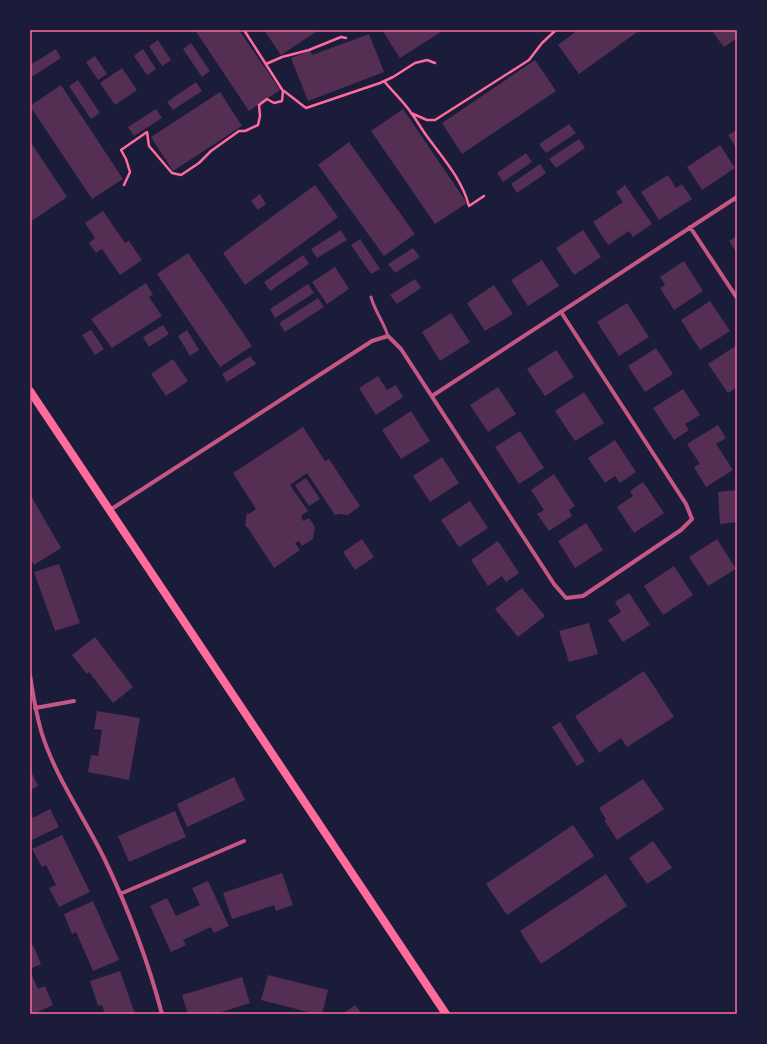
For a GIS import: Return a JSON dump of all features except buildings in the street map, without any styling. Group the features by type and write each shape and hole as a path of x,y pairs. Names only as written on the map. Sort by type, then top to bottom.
{"main road":[{"path":"30,391 446,1014"}],"street":[{"path":"432,396 737,197"},
{"path":"690,227 737,298"},
{"path":"110,510 372,341 388,336 401,349 554,584 566,598 583,596 680,530 692,519 686,504 561,312"},
{"path":"30,675 35,708 42,735 56,769 104,858 120,894 153,979 162,1014"},
{"path":"35,708 74,701"},
{"path":"120,894 244,841"}],"lane":[{"path":"371,297 374,308 385,325 388,336"}],"path":[{"path":"244,30 284,91 306,108 384,81 415,63 427,60 435,62"},
{"path":"411,113 427,120 435,120 529,60 546,38 556,30"},
{"path":"266,64 282,57 309,50 341,37 346,38"},
{"path":"384,81 411,113 439,151 461,185 467,196 469,206 484,196"},
{"path":"124,185 130,172 121,150 148,132 149,146 172,173 180,175 199,164 211,151 239,131 245,131 258,125 260,105 267,99 274,103 282,101 284,91"}]}
